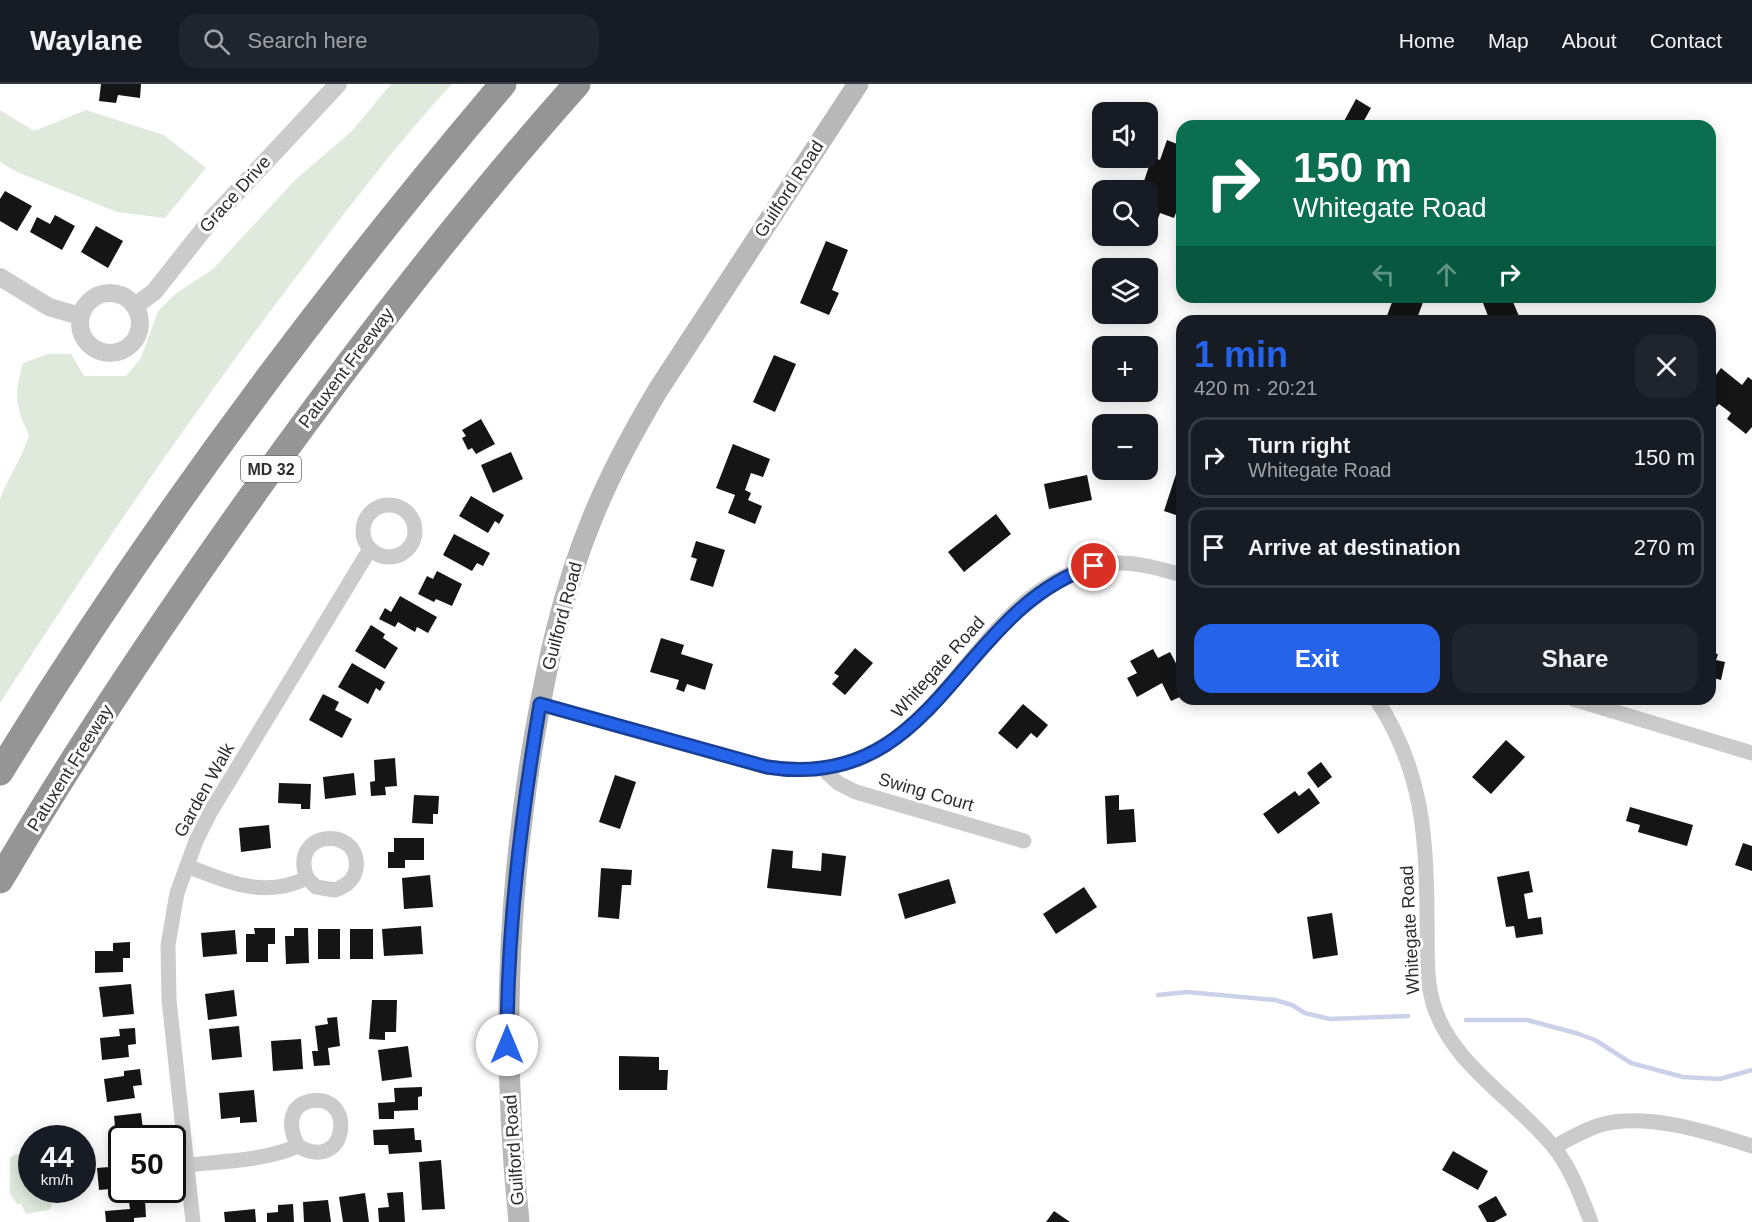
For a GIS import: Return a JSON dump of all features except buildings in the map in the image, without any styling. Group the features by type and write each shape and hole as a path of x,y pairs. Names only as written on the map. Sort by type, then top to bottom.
{"highway":[{"name":"MD 32","path":"0,772 91,629 279,361 503,84"},
{"name":"Patuxent Freeway","path":"0,880 72,761 138,660 323,397 397,301 577,84"}],"main road":[{"name":"Guilford Road","path":"519,1222 509,1085 507,976 516,861 540,704 563,602 591,521 611,475 658,390 858,84"}],"street":[{"name":"Grace Drive","path":"135,306 154,291 204,229 338,84"},
{"path":"0,277 49,307 80,316"},
{"path":"107,292 118,293 129,298 139,314 138,336 132,345 114,353 103,353 90,346 80,331 80,316 87,302 107,292"},
{"name":"Garden Walk","path":"182,1125 169,1000 168,945 171,917 187,866 211,812 370,549"},
{"name":"Whitegate Road","path":"540,704 767,767 796,772 823,769 850,763 902,735 930,709 996,632 1021,607 1050,584 1079,571 1117,563 1176,574"},
{"name":"Whitegate Road","path":"1380,705 1399,738 1418,793 1426,863 1429,984 1438,1019 1462,1054 1554,1147 1582,1198 1591,1222"},
{"path":"1593,705 1752,753"},
{"name":"Swing Court","path":"823,769 838,783 856,792 1024,841"},
{"path":"187,866 259,889 289,887 307,878"},
{"path":"1554,1147 1583,1131 1620,1122 1669,1124 1752,1146"},
{"path":"186,1164 264,1158 298,1146"},
{"name":"Garden Walk","path":"186,1164 193,1222"}],"shaded area":[{"path":"391,84 452,84 413,127 359,195 226,371 73,591 0,703 0,499 29,435 17,400 23,363 48,354 71,354 84,376 126,376 141,358 158,311 175,294 213,269 296,179 352,131"},
{"path":"0,110 34,131 86,110 164,135 206,168 165,218 117,212 17,172 0,162"},
{"path":"18,1155 18,1203 52,1203 49,1210 26,1214 21,1204 17,1204 10,1194 10,1158"}],"waterway":[{"path":"1158,995 1187,992 1275,1000 1292,1005 1305,1013 1330,1019 1408,1016"},
{"path":"1466,1020 1527,1020 1595,1040 1631,1063 1683,1077 1720,1079 1752,1070"}],"route":[{"path":"507,1045 507,976 516,861 527,775 540,704 767,767 796,772 850,763 877,751 902,735 923,717 996,632 1021,607 1050,584 1094,566"}]}
